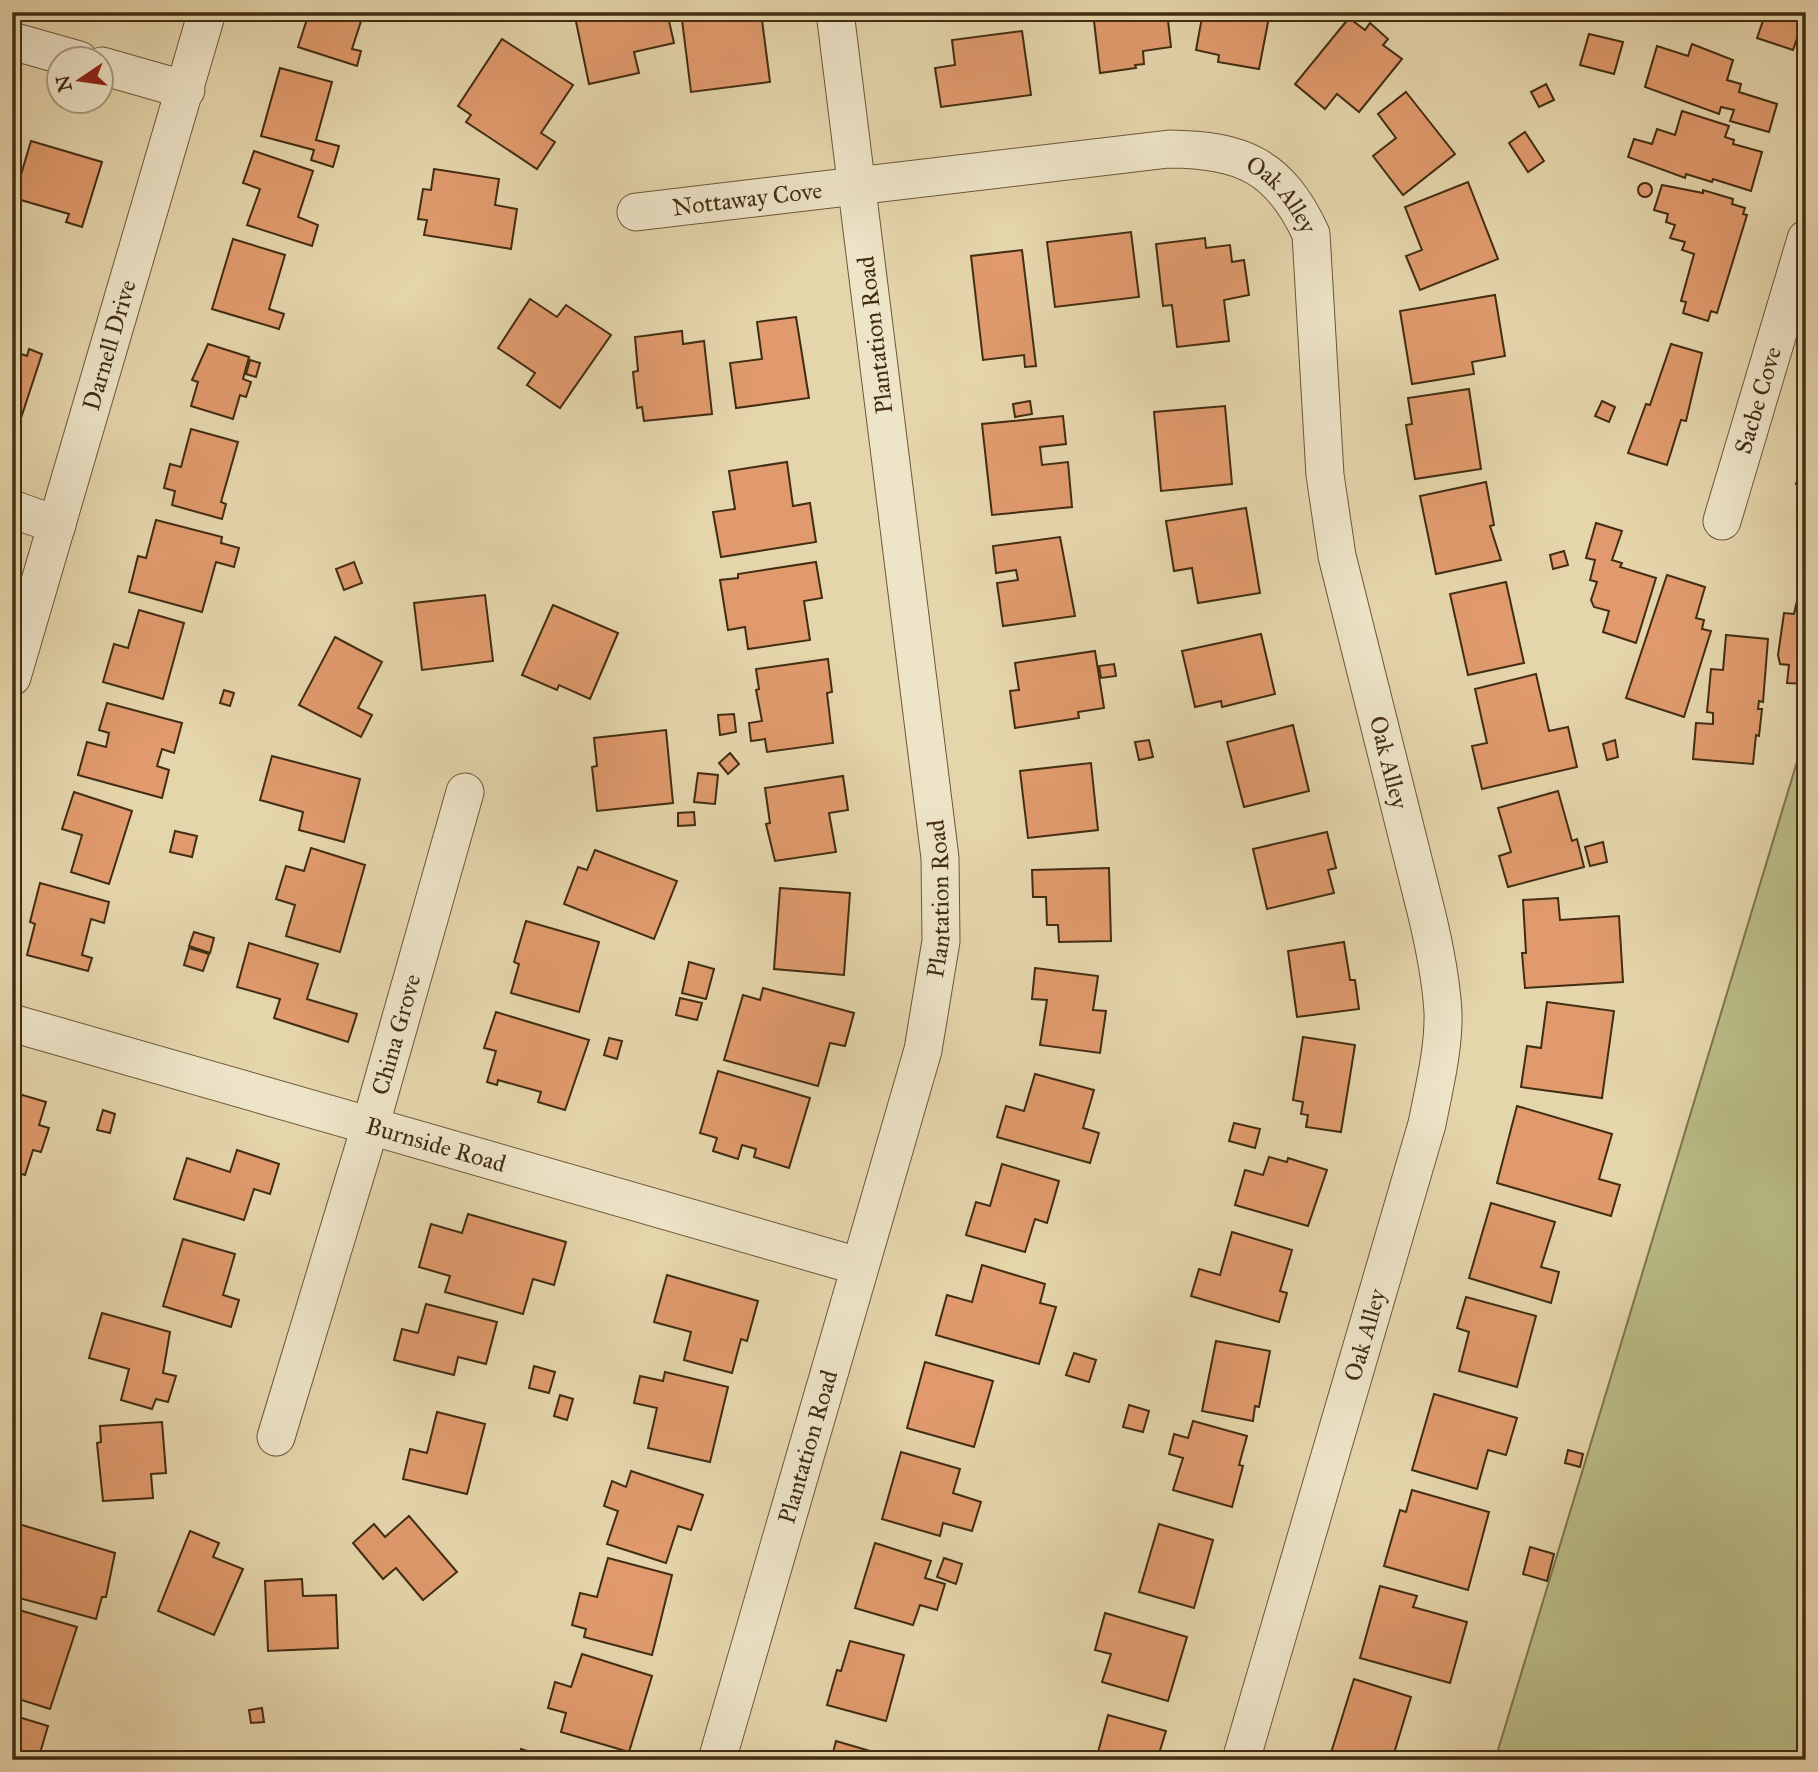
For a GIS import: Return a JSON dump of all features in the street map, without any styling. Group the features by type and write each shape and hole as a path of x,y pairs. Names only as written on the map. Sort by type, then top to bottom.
{"street":[{"name":"Darnell Drive","path":"12,677 208,12"},
{"name":"Plantation Road","path":"717,1760 858,1266 923,1050 941,941 940,858 835,12"},
{"path":"12,41 46,51"},
{"path":"116,70 186,90"},
{"name":"Oak Alley","path":"857,184 1169,149 1205,150 1232,154 1257,166 1281,185 1299,207 1311,234 1325,475 1337,556 1426,911 1438,963 1443,1014 1439,1064 1427,1124 1241,1760"},
{"name":"Nottaway Cove","path":"636,212 857,184"},
{"name":"Sacbe Cove","path":"1722,521 1806,239"},
{"path":"12,509 57,525"},
{"name":"China Grove","path":"276,1437 370,1127 465,792"},
{"name":"Burnside Road","path":"12,1023 858,1266"}],"green space":[{"path":"1806,732 1806,1760 1495,1760"}],"building":[{"path":"302,12 364,12 352,49 361,51 357,66 298,47 307,19 300,17"},
{"path":"574,12 667,12 674,43 634,52 639,73 589,84"},
{"path":"761,12 770,82 691,92 682,20"},
{"path":"1093,12 1167,12 1171,47 1143,51 1144,64 1135,65 1136,68 1100,73"},
{"path":"1203,12 1270,12 1259,69 1218,62 1219,55 1196,50"},
{"path":"1766,12 1806,12 1793,50 1757,38"},
{"path":"1349,18 1365,30 1370,23 1388,39 1383,45 1402,59 1359,112 1337,94 1325,109 1295,84"},
{"path":"1022,31 1031,95 941,107 935,68 955,65 952,40"},
{"path":"1589,34 1623,42 1614,74 1580,65"},
{"path":"502,39 573,85 541,133 555,142 537,169 466,122 471,115 458,106"},
{"path":"1692,44 1733,60 1727,80 1741,84 1739,92 1777,104 1769,132 1730,121 1734,110 1721,107 1719,114 1645,87 1657,46 1688,56"},
{"path":"280,68 332,82 316,140 339,146 333,167 311,160 314,150 261,136"},
{"path":"1546,84 1554,100 1539,107 1531,92"},
{"path":"1406,92 1455,154 1403,195 1373,156 1396,138 1378,114"},
{"path":"1682,111 1729,126 1725,137 1734,140 1733,144 1762,152 1751,191 1713,179 1712,182 1686,174 1685,178 1628,157 1634,139 1652,144 1657,129 1675,135"},
{"path":"1525,132 1544,161 1528,172 1509,143"},
{"path":"31,141 102,162 82,227 66,222 69,214 14,198"},
{"path":"254,151 313,171 298,217 318,225 312,246 247,225 260,189 243,183"},
{"path":"434,169 499,179 495,205 517,209 511,249 424,235 427,220 418,219 423,189 431,190"},
{"path":"1468,182 1498,259 1420,290 1406,256 1422,250 1405,207"},
{"path":"1642,183 1648,183 1652,190 1648,197 1642,197 1638,193 1638,187"},
{"path":"1662,185 1703,193 1703,190 1733,199 1732,204 1745,208 1743,214 1747,215 1717,313 1711,311 1708,321 1683,313 1686,302 1681,301 1694,254 1682,250 1685,242 1670,238 1675,225 1666,222 1668,214 1654,210"},
{"path":"1131,232 1139,297 1055,307 1047,242"},
{"path":"1205,238 1206,248 1230,245 1232,262 1244,260 1249,295 1224,300 1229,341 1177,347 1172,305 1163,306 1156,244"},
{"path":"233,239 285,255 269,309 284,314 279,329 212,309"},
{"path":"1022,250 1036,366 1025,367 1024,355 983,360 971,256"},
{"path":"1495,295 1505,356 1472,362 1474,374 1412,384 1400,311"},
{"path":"530,299 557,317 566,305 611,335 560,408 527,385 535,373 498,348"},
{"path":"796,317 809,398 736,408 730,363 762,359 757,322"},
{"path":"682,331 683,344 704,341 712,414 644,421 642,407 637,408 633,372 638,371 635,337"},
{"path":"208,344 249,357 243,379 251,382 246,397 240,395 233,419 191,406 198,382 192,380"},
{"path":"1671,344 1702,353 1686,421 1681,420 1667,465 1628,453 1646,404 1650,405"},
{"path":"29,349 42,354 21,418 12,415 12,351 27,356"},
{"path":"250,360 260,363 256,377 246,374"},
{"path":"1469,389 1481,469 1415,479 1406,425 1412,424 1408,398"},
{"path":"1030,401 1032,414 1015,417 1013,404"},
{"path":"1602,401 1615,407 1609,422 1595,416"},
{"path":"1225,406 1232,484 1161,491 1154,412"},
{"path":"1063,416 1066,444 1040,447 1042,465 1068,462 1072,507 992,515 982,424"},
{"path":"191,429 238,442 221,502 226,504 222,519 172,505 175,491 164,488 170,464 181,467"},
{"path":"787,462 793,506 810,503 816,542 721,557 713,512 735,509 729,471"},
{"path":"1803,463 1806,464 1806,487 1796,484"},
{"path":"1486,482 1494,525 1490,526 1501,560 1436,574 1420,496"},
{"path":"1246,508 1260,593 1198,603 1192,568 1174,571 1166,521"},
{"path":"156,520 222,537 221,543 239,548 234,567 216,562 202,612 129,592 138,556 146,558"},
{"path":"1596,523 1622,531 1612,560 1622,563 1620,567 1656,578 1636,643 1603,632 1609,611 1594,607 1591,600 1597,582 1590,580 1595,560 1586,558"},
{"path":"1060,537 1075,616 1003,626 997,583 1018,580 1016,570 996,573 993,546"},
{"path":"1564,551 1568,565 1553,569 1550,555"},
{"path":"354,562 362,583 344,590 336,569"},
{"path":"816,562 822,598 804,601 810,640 748,649 745,627 728,630 720,580 738,578 738,574"},
{"path":"1667,575 1705,587 1696,618 1704,620 1702,629 1711,631 1684,717 1626,698"},
{"path":"1506,582 1524,663 1468,675 1450,594"},
{"path":"1800,588 1806,588 1806,684 1787,683 1789,665 1780,664 1778,655 1784,613 1794,614"},
{"path":"485,595 493,661 422,670 414,603"},
{"path":"553,605 618,633 590,699 559,685 557,690 522,675"},
{"path":"139,610 184,623 163,699 103,682 114,644 128,648"},
{"path":"1261,634 1275,694 1222,707 1221,701 1195,707 1182,651"},
{"path":"1726,635 1768,639 1763,702 1759,701 1758,709 1762,709 1759,736 1756,735 1753,764 1693,759 1696,723 1713,724 1713,713 1707,712 1711,669 1723,670"},
{"path":"335,637 382,662 358,708 372,715 361,737 299,705"},
{"path":"1095,651 1104,708 1078,712 1079,718 1015,728 1010,691 1019,690 1015,663"},
{"path":"828,659 832,692 827,693 833,743 767,752 765,739 751,741 749,723 762,721 756,690 759,689 756,669"},
{"path":"1114,664 1116,676 1101,678 1099,666"},
{"path":"1536,674 1549,731 1568,727 1577,767 1482,789 1472,746 1487,743 1475,689"},
{"path":"224,690 234,693 230,706 220,703"},
{"path":"107,703 182,723 174,753 162,749 157,766 169,770 162,798 78,775 87,742 106,747 109,733 99,730"},
{"path":"734,714 736,732 720,735 718,715"},
{"path":"1293,725 1309,791 1244,807 1227,742"},
{"path":"666,730 673,803 597,811 592,767 597,766 594,738"},
{"path":"1149,740 1153,757 1139,760 1135,742"},
{"path":"1615,740 1618,757 1607,760 1603,744"},
{"path":"730,753 739,764 728,774 719,763"},
{"path":"272,756 360,779 344,842 299,830 303,812 260,800"},
{"path":"1091,763 1098,830 1028,838 1020,771"},
{"path":"698,773 718,775 715,804 694,802"},
{"path":"843,776 848,810 829,813 836,852 775,861 766,824 770,823 765,788"},
{"path":"1558,791 1572,841 1577,839 1584,867 1508,887 1499,856 1511,852 1498,808"},
{"path":"74,792 132,811 109,884 71,872 82,835 62,829"},
{"path":"694,812 695,825 678,826 678,813"},
{"path":"175,831 197,836 192,857 170,852"},
{"path":"1327,832 1336,868 1328,870 1334,893 1267,909 1253,849"},
{"path":"1603,842 1607,862 1590,866 1585,847"},
{"path":"311,848 365,865 340,952 286,936 295,905 276,899 286,866 304,871"},
{"path":"595,850 677,881 654,939 564,904 578,867 587,870"},
{"path":"1109,868 1111,941 1059,942 1058,925 1047,925 1046,897 1033,897 1032,870"},
{"path":"40,883 109,902 104,923 91,919 82,955 92,958 88,971 27,955 35,924 30,922"},
{"path":"780,888 850,893 844,975 774,969"},
{"path":"1558,898 1560,920 1619,916 1623,982 1525,988 1522,953 1526,953 1523,900"},
{"path":"526,921 599,942 579,1012 511,993 519,964 514,962"},
{"path":"194,932 214,938 210,953 189,946"},
{"path":"1344,942 1350,980 1355,980 1359,1009 1297,1017 1288,951"},
{"path":"249,943 318,964 307,999 357,1014 348,1042 274,1018 280,999 237,987"},
{"path":"189,948 209,954 203,971 184,965"},
{"path":"689,962 714,969 706,999 682,993"},
{"path":"1035,968 1098,976 1093,1010 1106,1011 1100,1053 1040,1045 1047,1000 1032,999"},
{"path":"763,988 854,1013 845,1046 830,1043 818,1086 724,1060 743,995 760,1000"},
{"path":"680,998 702,1003 697,1020 676,1015"},
{"path":"1547,1002 1614,1011 1602,1098 1521,1087 1527,1046 1541,1048"},
{"path":"496,1012 589,1040 565,1110 538,1102 541,1092 498,1080 497,1085 487,1082 496,1051 484,1048"},
{"path":"1303,1037 1355,1045 1341,1132 1306,1127 1308,1115 1301,1114 1303,1102 1293,1100"},
{"path":"609,1038 622,1041 617,1059 604,1055"},
{"path":"718,1071 810,1098 789,1168 754,1157 756,1149 742,1145 738,1159 713,1151 717,1138 700,1133"},
{"path":"1035,1074 1094,1090 1083,1128 1099,1133 1090,1163 997,1137 1006,1106 1024,1111"},
{"path":"12,1092 46,1102 39,1125 49,1128 41,1152 33,1150 25,1175 12,1171"},
{"path":"1517,1106 1612,1134 1599,1179 1620,1185 1611,1216 1497,1183"},
{"path":"103,1110 115,1114 110,1133 97,1130"},
{"path":"1234,1123 1260,1129 1255,1148 1229,1141"},
{"path":"237,1150 279,1164 270,1194 254,1189 244,1220 174,1199 187,1158 230,1172"},
{"path":"1269,1157 1287,1162 1288,1158 1327,1170 1308,1226 1235,1205 1245,1170 1263,1175"},
{"path":"1002,1164 1059,1181 1047,1223 1035,1219 1025,1252 966,1235 976,1202 990,1206"},
{"path":"1491,1203 1555,1222 1541,1267 1559,1272 1551,1303 1469,1278"},
{"path":"468,1214 566,1242 554,1285 533,1279 523,1314 445,1292 450,1276 419,1267 431,1224 462,1233"},
{"path":"1232,1232 1292,1250 1280,1291 1287,1293 1279,1322 1191,1296 1199,1269 1220,1275"},
{"path":"183,1239 235,1254 223,1295 239,1300 231,1327 163,1306"},
{"path":"982,1265 1045,1284 1040,1303 1056,1307 1039,1364 936,1335 947,1295 972,1302"},
{"path":"667,1275 758,1301 747,1341 741,1339 732,1373 684,1360 691,1332 654,1322"},
{"path":"1466,1297 1536,1316 1517,1387 1459,1371 1469,1332 1457,1328"},
{"path":"426,1304 497,1322 486,1364 458,1357 454,1375 394,1360 402,1329 418,1333"},
{"path":"102,1313 170,1332 163,1373 176,1376 168,1402 156,1399 152,1409 121,1400 129,1369 89,1358"},
{"path":"1216,1341 1270,1351 1259,1407 1255,1406 1253,1421 1202,1411"},
{"path":"1074,1353 1096,1360 1089,1382 1066,1375"},
{"path":"925,1362 993,1381 974,1447 907,1428"},
{"path":"534,1366 555,1372 549,1393 529,1388"},
{"path":"665,1372 728,1387 710,1462 648,1448 657,1408 634,1403 640,1376 663,1381"},
{"path":"1434,1394 1517,1418 1506,1455 1488,1450 1477,1489 1412,1470"},
{"path":"560,1395 573,1399 567,1420 554,1416"},
{"path":"1129,1405 1149,1411 1143,1432 1123,1427"},
{"path":"437,1412 485,1424 467,1494 403,1479 410,1449 427,1453"},
{"path":"1193,1421 1247,1436 1239,1465 1243,1466 1232,1507 1173,1490 1183,1458 1169,1454 1174,1434 1188,1438"},
{"path":"162,1422 166,1473 151,1474 153,1498 103,1501 97,1443 101,1442 100,1426"},
{"path":"1568,1450 1583,1454 1580,1467 1565,1463"},
{"path":"901,1452 960,1469 953,1493 981,1502 972,1531 943,1523 940,1536 882,1519"},
{"path":"631,1471 703,1495 691,1530 678,1526 666,1563 607,1544 618,1511 604,1506 612,1481 626,1487"},
{"path":"1412,1490 1489,1512 1468,1590 1384,1566 1400,1510 1406,1512"},
{"path":"409,1516 457,1572 423,1600 396,1568 383,1579 353,1543 374,1524 385,1537"},
{"path":"12,1522 115,1553 106,1597 102,1597 96,1619 12,1596"},
{"path":"1159,1524 1213,1540 1194,1608 1139,1592"},
{"path":"190,1531 219,1543 213,1557 243,1569 214,1635 158,1611"},
{"path":"875,1543 931,1561 925,1578 945,1584 937,1610 920,1605 913,1625 855,1608"},
{"path":"1530,1547 1554,1554 1547,1581 1523,1574"},
{"path":"608,1558 672,1575 652,1655 584,1637 586,1629 572,1625 580,1593 597,1597"},
{"path":"944,1558 962,1564 956,1584 937,1577"},
{"path":"302,1579 303,1596 336,1595 338,1648 268,1651 265,1581"},
{"path":"1380,1586 1417,1596 1413,1607 1467,1622 1450,1683 1360,1658"},
{"path":"12,1608 77,1627 50,1709 12,1697"},
{"path":"1105,1613 1187,1637 1168,1701 1102,1682 1111,1654 1095,1650"},
{"path":"850,1641 904,1655 886,1721 827,1705 837,1670 841,1671"},
{"path":"582,1654 652,1676 629,1752 561,1732 566,1713 548,1708 555,1682 571,1687"},
{"path":"1354,1679 1411,1697 1392,1760 1344,1760 1330,1756"},
{"path":"262,1708 264,1722 251,1723 249,1710"},
{"path":"12,1715 48,1726 38,1760 12,1760"},
{"path":"1108,1715 1166,1731 1157,1760 1091,1760 1092,1754 1097,1756"},
{"path":"836,1741 880,1754 878,1760 831,1760"},
{"path":"521,1749 543,1756 545,1753 566,1760 517,1760"}]}
